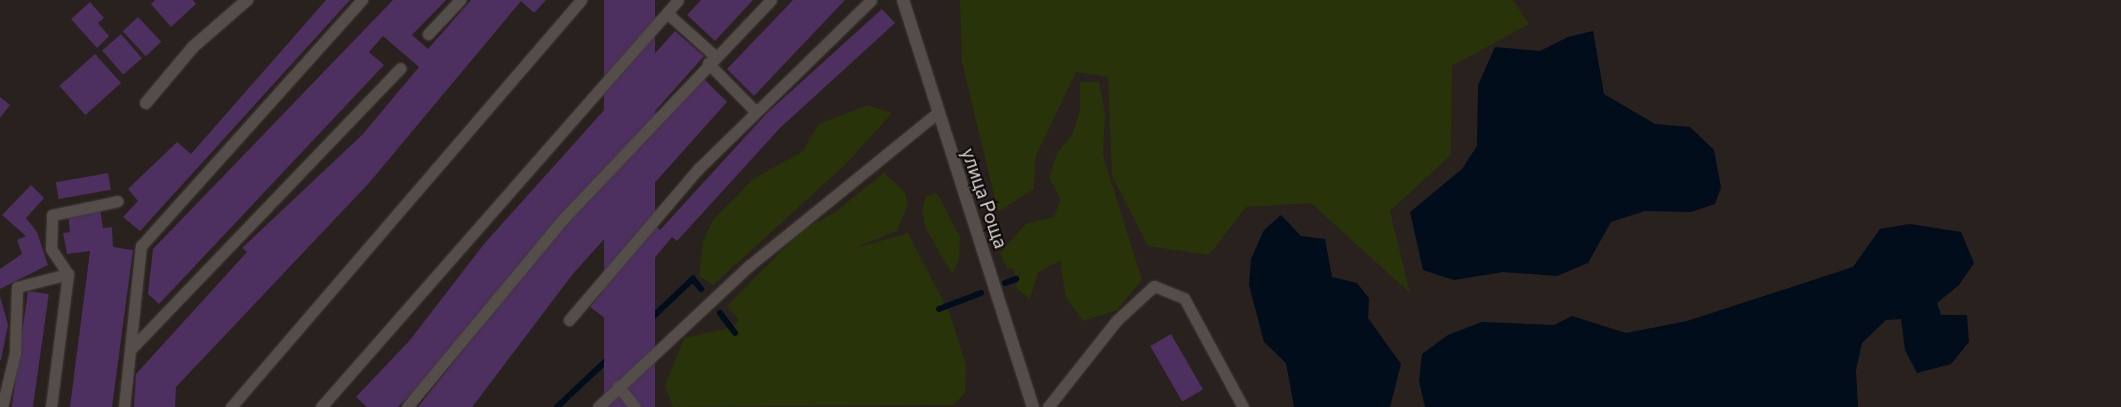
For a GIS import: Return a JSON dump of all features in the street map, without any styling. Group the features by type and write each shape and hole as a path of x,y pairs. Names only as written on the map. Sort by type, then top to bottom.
{"street":[{"path":"146,103 193,47 247,0"},
{"name":"улица Роща","path":"903,0 936,114 1033,407"}],"lane":[{"path":"124,407 141,246 362,0"},
{"path":"428,34 460,0"},
{"path":"231,407 581,0"},
{"path":"321,407 678,0"},
{"path":"407,407 563,219 771,0"},
{"path":"569,320 699,168 755,111 871,0"},
{"path":"667,13 712,60 755,111"},
{"path":"131,348 400,68"},
{"path":"598,407 618,386 750,265 936,114"},
{"path":"50,407 68,274 52,249 52,214 118,201"},
{"path":"2,407 16,353 17,288 68,274"},
{"path":"1048,407 1117,320 1154,286 1184,298 1243,407"},
{"path":"618,386 635,407"}],"green space":[{"path":"960,0 1513,0 1529,24 1452,66 1451,155 1390,211 1410,293 1311,203 1246,207 1209,255 1148,246 1112,176 1108,77 1076,72 1035,158 1034,189 998,212 962,62"},
{"path":"1080,82 1099,82 1105,113 1103,156 1142,280 1117,310 1083,321 1066,298 1060,261 1038,272 1030,299 1017,289 1014,269 1007,268 1000,253 1026,224 1054,217 1061,199 1049,178 1057,153 1072,135 1080,110"},
{"path":"868,105 892,113 846,164 713,285 699,276 703,241 713,220 753,179 802,152 819,124"},
{"path":"884,173 905,192 908,204 897,231 852,249 908,233 950,314 966,365 965,393 953,405 673,407 665,386 684,338 733,327 739,320 727,306 802,230 834,213"},
{"path":"937,193 960,237 959,260 952,274 925,227 922,210 926,196"}],"water":[{"path":"1593,31 1604,94 1655,124 1690,127 1714,150 1721,187 1715,204 1691,212 1645,211 1611,222 1588,263 1557,276 1503,272 1454,280 1423,270 1410,212 1462,169 1477,146 1478,85 1495,47 1540,51 1568,37"},
{"path":"1281,215 1301,236 1325,239 1332,277 1357,283 1369,298 1368,318 1401,364 1390,407 1294,407 1286,363 1264,342 1249,285 1251,259 1264,230"},
{"path":"1910,224 1961,232 1974,263 1959,285 1937,303 1941,315 1967,315 1969,342 1951,364 1917,373 1905,350 1901,319 1886,320 1862,343 1856,370 1858,407 1425,407 1419,381 1422,354 1448,335 1482,322 1554,325 1572,316 1626,333 1687,321 1853,267 1880,229"}],"building":[{"path":"155,0 193,0 196,4 171,27 151,4"},
{"path":"326,0 350,0 140,231 123,217 138,201 128,189 177,142 191,154"},
{"path":"393,0 446,0 412,35 428,49 471,0 546,0 534,13 521,1 369,183 176,387 175,407 134,407 136,374 247,252 242,248 362,135 419,67 383,36 369,52 384,65 159,304 148,294 153,249"},
{"path":"604,0 655,0 655,407 604,407"},
{"path":"701,0 753,0 715,41 687,15"},
{"path":"793,0 845,0 754,96 727,69"},
{"path":"90,2 104,18 98,23 109,36 97,48 71,19"},
{"path":"882,9 895,23 780,128 677,241 672,237 605,318 590,307 656,226 660,230 767,113"},
{"path":"138,17 161,42 146,56 123,31"},
{"path":"675,31 704,56 514,270 442,363 398,407 367,407 356,397 410,340 484,244"},
{"path":"121,34 142,58 123,75 102,50"},
{"path":"95,54 121,83 85,115 59,86"},
{"path":"701,76 727,102 572,275 472,407 418,407 550,241"},
{"path":"0,97 10,105 0,118"},
{"path":"108,173 111,190 59,199 56,182"},
{"path":"31,185 44,198 26,218 37,232 48,265 0,289 0,269 22,254 17,240 26,236 2,215"},
{"path":"100,209 103,228 112,227 113,247 133,250 112,407 70,407 90,251 67,254 63,233 70,232 68,214"},
{"path":"28,291 49,294 33,407 12,407"},
{"path":"0,296 8,325 1,360 0,360"},
{"path":"1171,334 1203,389 1182,401 1150,346"}],"waterway":[{"path":"557,407 693,279 701,289"},
{"path":"1005,283 1016,279"},
{"path":"939,309 981,293"},
{"path":"720,313 735,333"}]}
